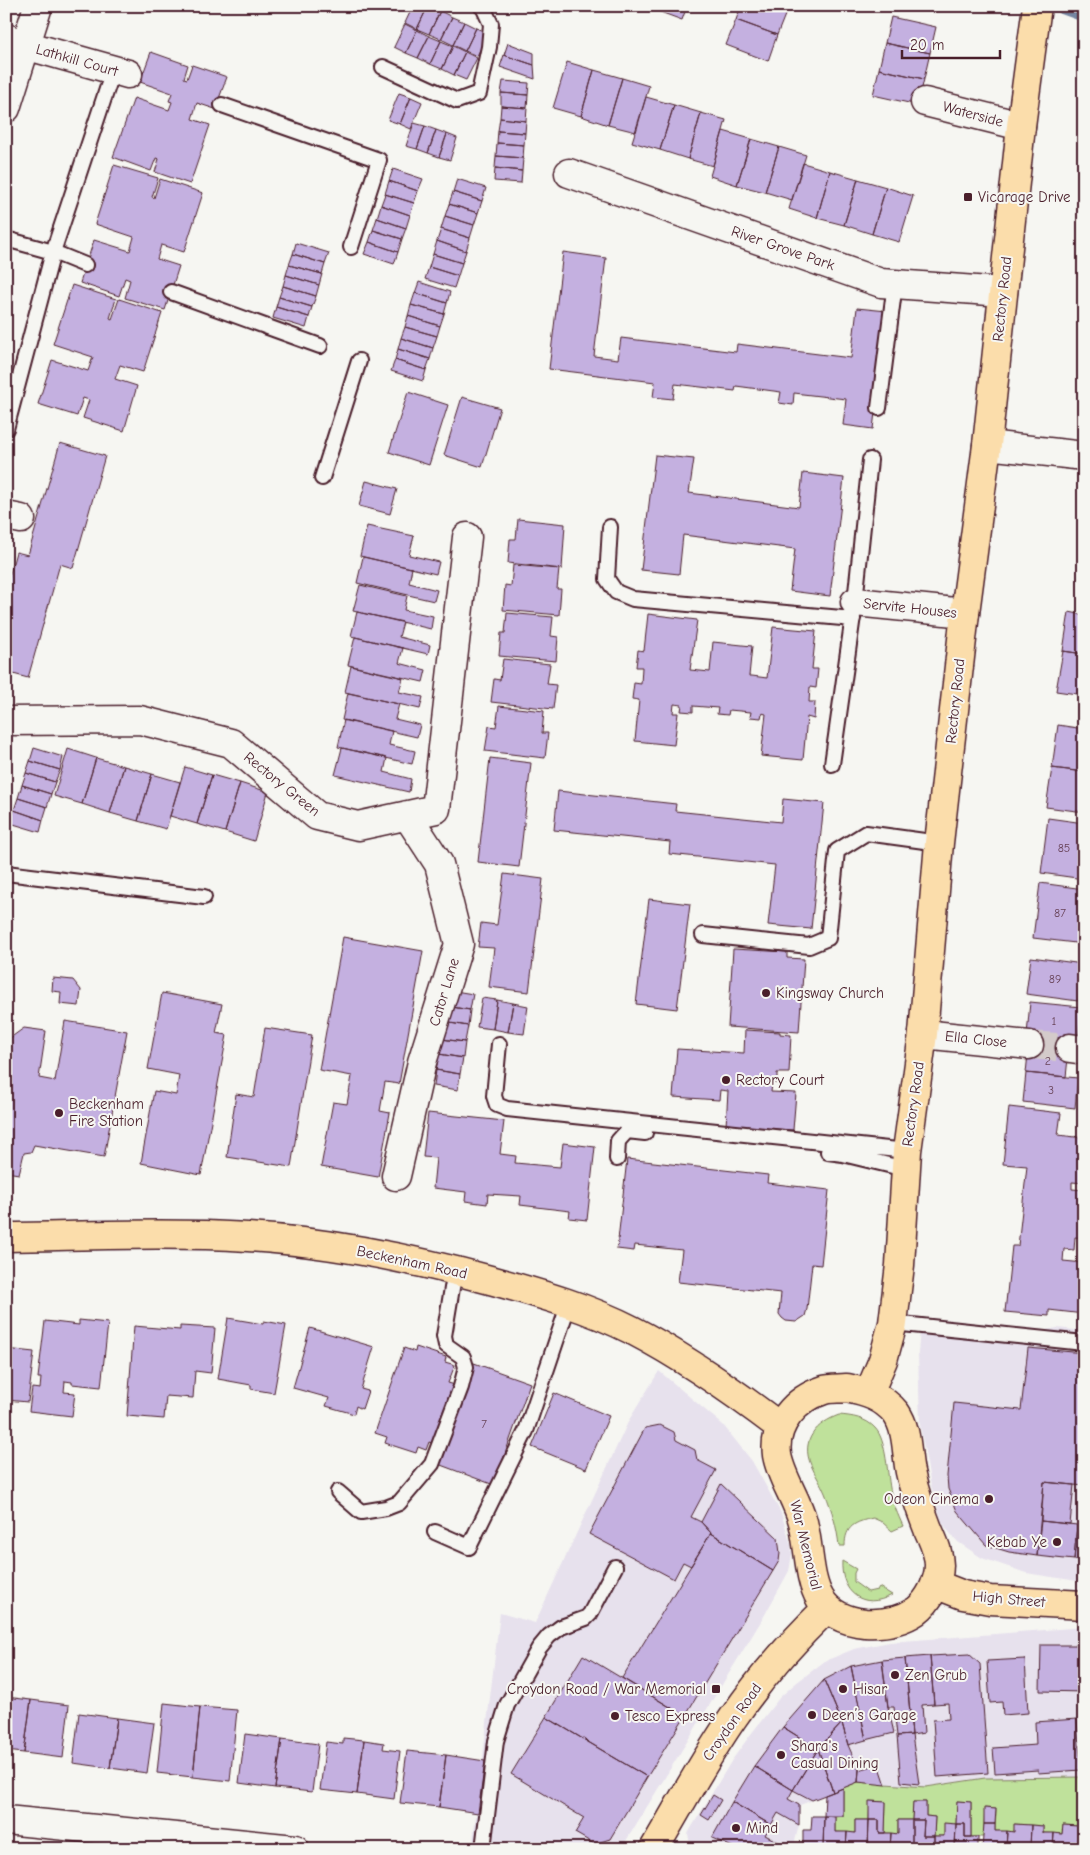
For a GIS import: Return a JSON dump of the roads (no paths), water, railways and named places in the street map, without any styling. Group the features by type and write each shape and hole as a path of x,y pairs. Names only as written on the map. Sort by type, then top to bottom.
{"main road":[{"name":"Rectory Road","path":"869,1393 883,1360 893,1323 900,1264 906,1160 923,1034 939,844 965,613 987,445 1021,126 1037,6"},
{"name":"Beckenham Road","path":"6,1237 248,1237 344,1248 455,1270 537,1292 624,1326 739,1397 780,1427"},
{"name":"War Memorial","path":"847,1388 869,1393 887,1403 897,1414 904,1430 910,1471 918,1501 937,1548 939,1566 936,1584 928,1598 916,1610 901,1619 878,1624 855,1622 827,1608 816,1593 810,1575 802,1520 777,1456 777,1439 780,1427 789,1412 805,1400 824,1390 847,1388"},
{"name":"High Street","path":"936,1584 963,1595 990,1600 1084,1605"},
{"name":"Croydon Road","path":"654,1849 701,1767 733,1717 789,1646 827,1608"}],"street":[{"path":"6,108 16,41 38,6"},
{"name":"Lathkill Court","path":"16,41 120,72"},
{"name":"Waterside","path":"926,102 1021,126"},
{"name":"River Grove Park","path":"569,173 881,282 1002,292"},
{"path":"987,445 1084,456"},
{"name":"Rectory Green","path":"6,721 140,720 232,743 317,816 358,826 436,809 467,537"},
{"name":"Servite Houses","path":"854,611 965,613"},
{"name":"Cator Lane","path":"396,1176 422,1062 459,944 439,864 407,815"},
{"name":"Ella Close","path":"923,1034 1029,1045"},
{"path":"6,1820 295,1849"}],"lane":[{"path":"383,67 457,101 478,93 490,47 491,24 483,7 480,6"},
{"path":"6,429 53,252 120,72"},
{"path":"222,105 379,160 351,247"},
{"path":"6,239 53,252 85,265"},
{"path":"879,408 894,283"},
{"path":"171,292 320,346"},
{"path":"322,478 359,361"},
{"path":"832,764 854,611 870,460"},
{"path":"610,527 607,579 616,592 633,599 854,611"},
{"path":"703,936 809,946 828,938 837,851 866,833 939,844"},
{"path":"6,873 204,897"},
{"path":"499,1044 494,1096 497,1105 507,1109 906,1160"},
{"path":"617,1158 618,1141 627,1131 906,1160"},
{"path":"338,1492 361,1512 386,1508 399,1503 432,1464 461,1387 466,1366 462,1357 446,1345 444,1336 455,1270"},
{"path":"435,1532 469,1547 526,1431 569,1304"},
{"path":"893,1323 1084,1343"},
{"path":"483,1849 496,1741 507,1705 539,1648 549,1636 561,1627 586,1618 590,1614 616,1567"}],"waterway":[{"path":"1062,9 1084,17"}],"tunnel":[{"path":"1029,1045 1070,1048"}],"place":[{"name":"Vicarage Drive","path":"968,197"},
{"name":"Kingsway Church","path":"766,993"},
{"name":"Rectory Court","path":"726,1080"},
{"name":"Beckenham Fire Station","path":"59,1113"},
{"name":"Odeon Cinema","path":"989,1499"},
{"name":"Kebab Ye","path":"1057,1542"},
{"name":"Zen Grub","path":"895,1675"},
{"name":"Croydon Road / War Memorial","path":"716,1689"},
{"name":"Hisar","path":"843,1689"},
{"name":"Deen’s Garage","path":"812,1715"},
{"name":"Tesco Express","path":"615,1716"},
{"name":"Shara's Casual Dining","path":"781,1755"},
{"name":"Mind","path":"736,1828"}]}
